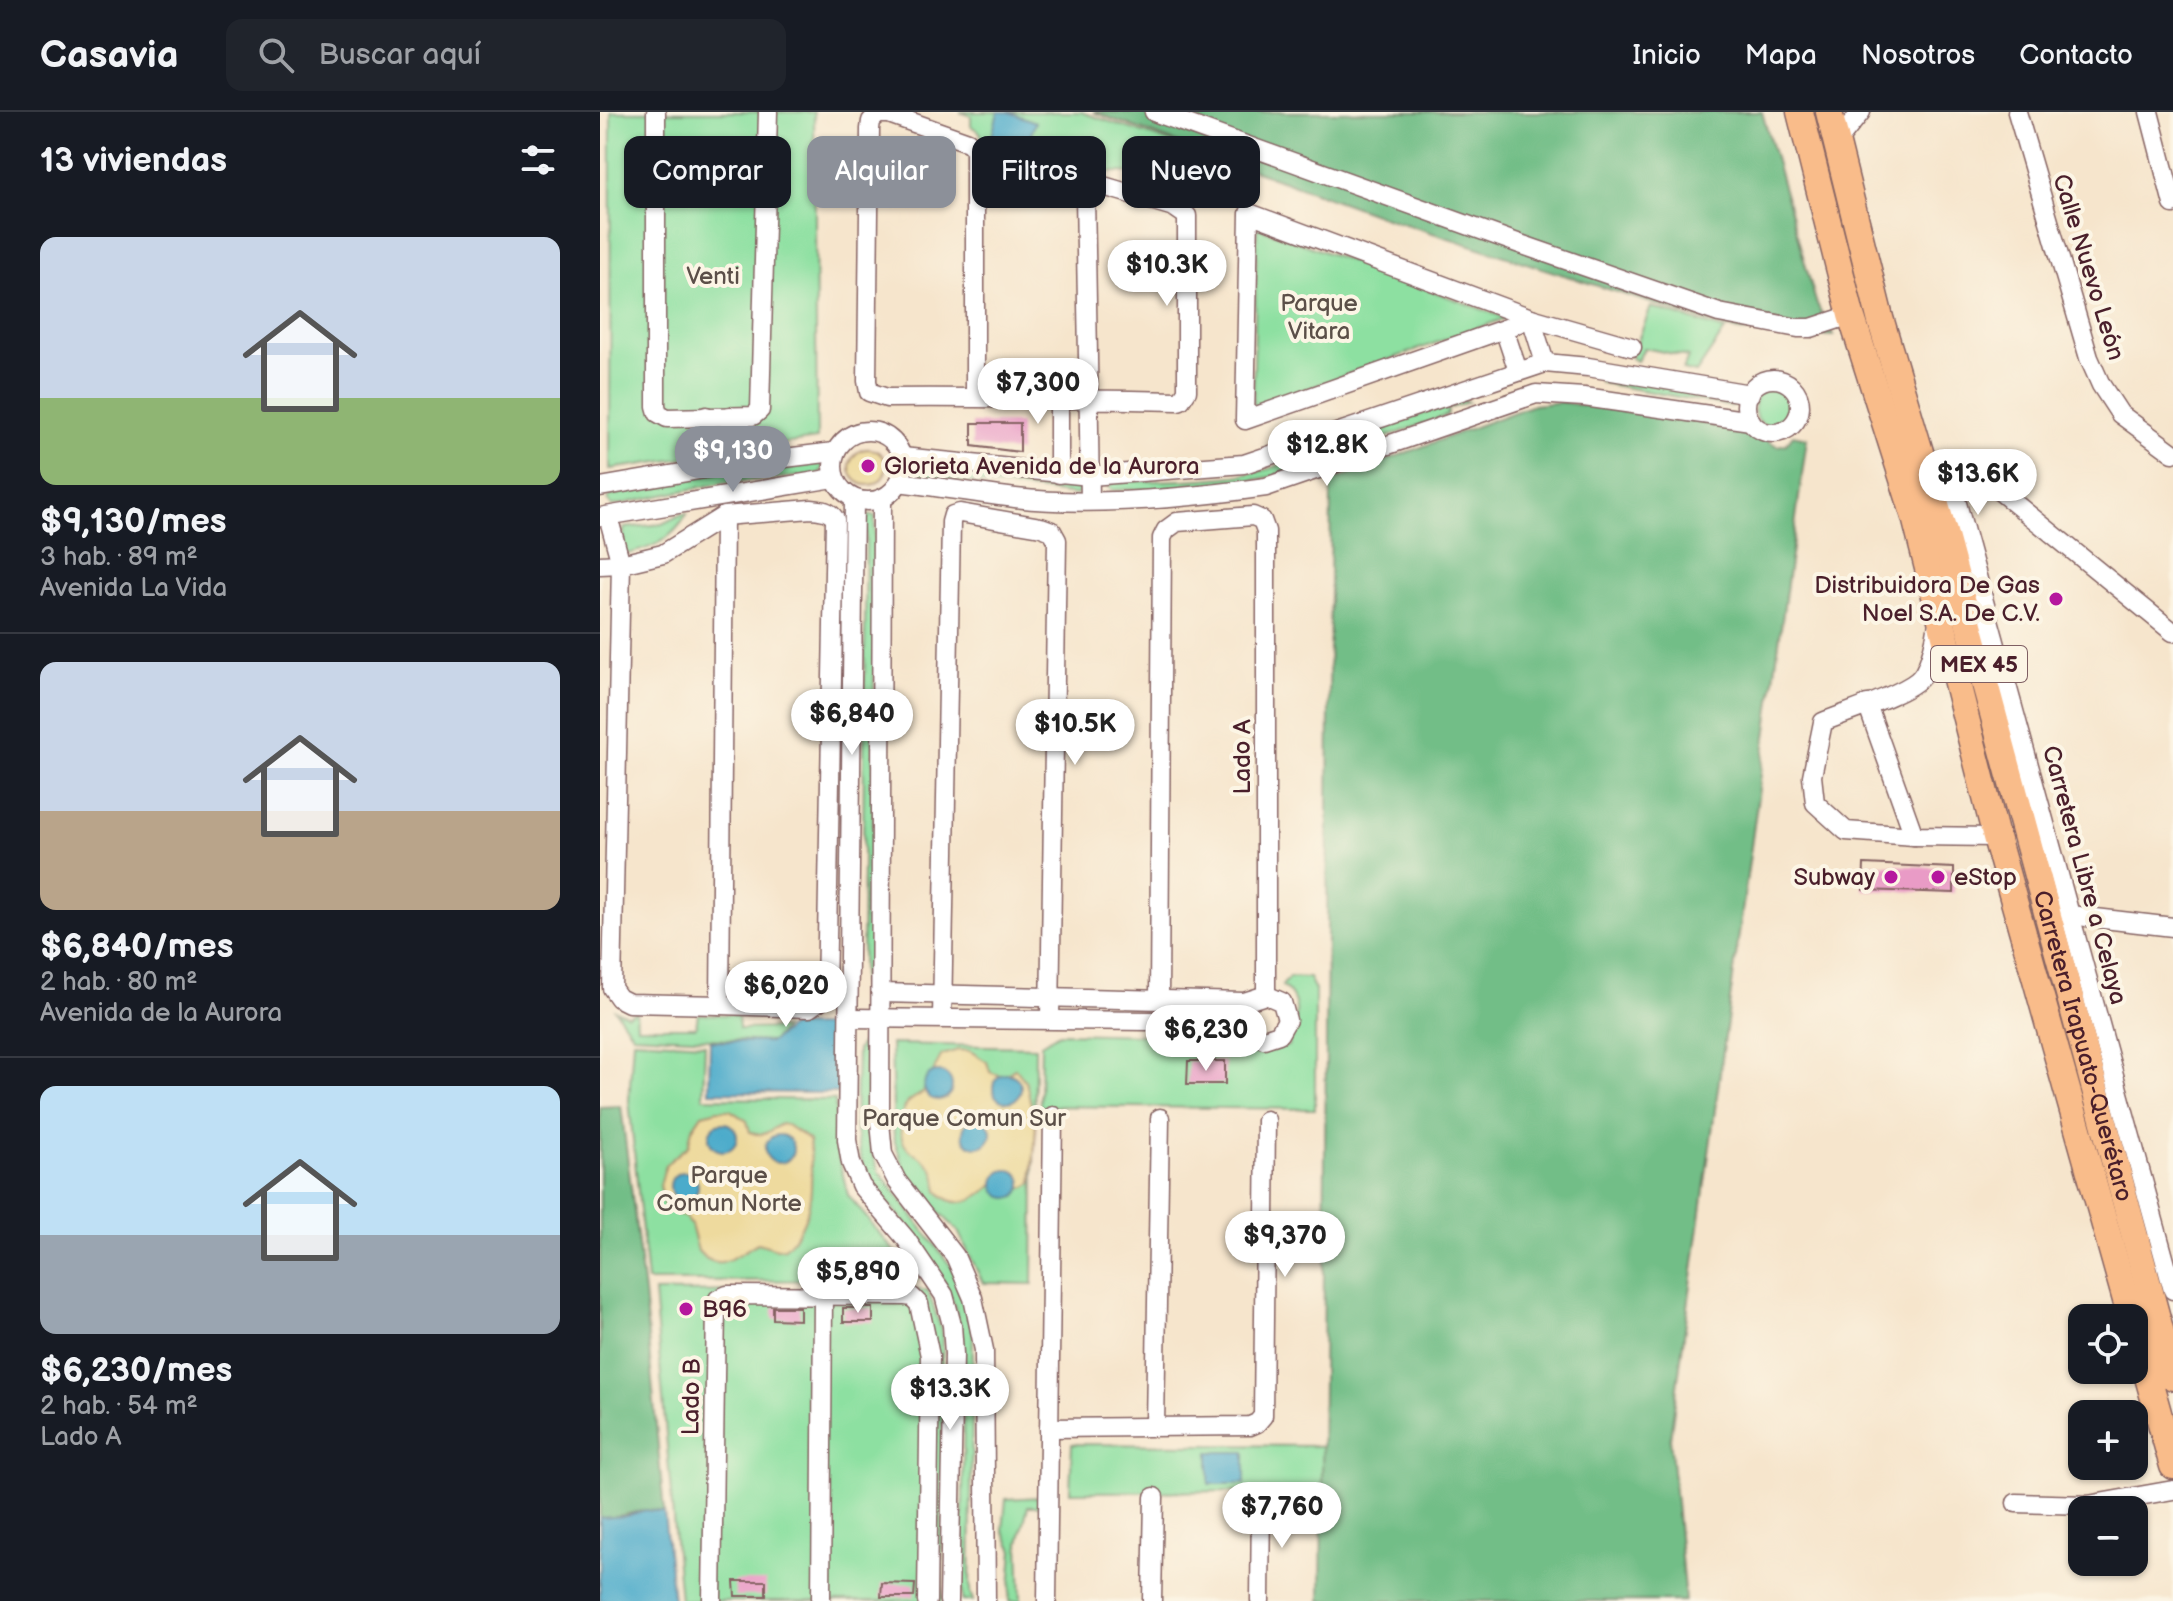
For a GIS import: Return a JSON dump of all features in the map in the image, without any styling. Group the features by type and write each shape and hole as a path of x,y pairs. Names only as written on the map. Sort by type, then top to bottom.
{"highway":[{"name":"Carretera Irapuato-Querétaro","path":"1829,112 1880,318 1937,471 1943,529 2059,914 2141,1218 2173,1377"},
{"name":"MEX 45","path":"1800,114 1851,315 1911,503 1996,837 2127,1304"},
{"path":"2148,1377 2173,1466"}],"street":[{"path":"656,112 656,406 658,413 667,418 756,416 761,406 768,112"},
{"path":"1154,112 1719,313 1798,328 1811,328 1851,315"},
{"path":"1837,142 1861,112"},
{"name":"Calle Nuevo León","path":"2017,112 2089,358 2101,385 2120,414 2173,453"},
{"path":"2149,112 2173,204"},
{"path":"975,397 975,149 968,142 889,114 878,114 871,121 870,129 867,381 869,392 887,398 975,397 1059,398 1089,399 1178,401 1187,391 1187,216 1174,207 1100,185 1090,188 1085,197 1089,399 1090,501"},
{"path":"1531,318 1245,420 1249,213 1531,318 1632,347"},
{"path":"1531,318 1545,363"},
{"path":"1504,329 1518,371"},
{"path":"902,457 1090,476 1244,464 1545,363 1588,367 1750,394"},
{"path":"1584,397 1588,367"},
{"path":"899,482 1016,498 1090,501 1202,495 1266,487 1527,396 1550,394 1584,397 1751,421 1763,431 1779,433 1798,418 1800,402 1792,387 1778,380 1762,382 1750,394 1747,403 1751,421"},
{"path":"1059,398 1059,474"},
{"path":"705,468 706,416"},
{"path":"728,465 730,416"},
{"path":"868,430 889,438 902,457 899,482 882,499 854,499 842,490 834,478 834,452 846,438 868,430"},
{"path":"1295,448 1304,474"},
{"path":"600,487 705,468 834,452"},
{"path":"1937,471 1991,484 2173,632"},
{"name":"Carretera Libre a Celaya","path":"1937,471 1958,507 2059,914"},
{"path":"600,565 621,564 663,554 724,516 811,509 823,510 835,519 826,992 815,1004 801,1009 629,1003 619,998 612,988 621,564 604,517 834,478"},
{"path":"1943,529 1981,481"},
{"path":"854,499 847,1140 851,1163 861,1186 906,1239 944,1295 952,1325 949,1601"},
{"path":"882,499 879,1018 883,1154 897,1181 955,1256 973,1298 984,1350 986,1601"},
{"path":"942,1018 951,522 953,515 960,513 1041,527 1052,531 1057,540 1050,1019"},
{"path":"720,1005 724,516"},
{"name":"Lado A","path":"1159,1000 1162,538 1166,530 1177,522 1253,516 1262,520 1266,531 1266,995"},
{"path":"1940,614 1936,639 1921,678 1900,692 1823,722 1812,776 1815,803 1846,831 1996,837"},
{"path":"1867,704 1914,836"},
{"path":"2059,914 2173,927"},
{"path":"849,1018 1244,1022 1255,1036 1268,1039 1283,1031 1287,1015 1278,999 1266,995 1244,1002 881,993"},
{"path":"1047,1601 1053,1116"},
{"path":"1155,1426 1160,1118"},
{"path":"1049,1428 1250,1426 1263,1416 1266,1120"},
{"path":"2141,1218 2173,1223"},
{"path":"2141,1218 2173,1290"},
{"name":"Lado B","path":"712,1601 717,1301 727,1295 912,1297 919,1304 930,1356 927,1601"},
{"path":"821,1601 823,1296"},
{"path":"2016,1503 2088,1505 2173,1490"},
{"path":"1152,1601 1154,1497"},
{"path":"1260,1601 1261,1498"}],"green space":[{"name":"Venti","path":"611,112 814,112 814,136 807,136 807,208 815,208 817,439 610,469"},
{"path":"960,112 1081,112 1152,136 1122,136 1122,172 1106,172 1106,136 981,136 971,126 971,116"},
{"path":"1093,112 1762,112 1816,302 1833,336 1738,331 1383,217 1260,172 1260,136 1159,136"},
{"name":"Parque Vitara","path":"1257,227 1506,318 1253,408"},
{"path":"1651,307 1725,330 1696,373 1683,370 1688,357 1644,348 1637,361 1631,358"},
{"path":"1602,377 1734,399 1736,405 1732,407 1599,382"},
{"path":"1774,387 1788,393 1794,407 1788,421 1774,427 1760,421 1754,407 1760,393"},
{"path":"1462,399 1468,402 1448,409 1445,416 1324,460 1318,457 1321,451"},
{"path":"1560,402 1749,429 1777,446 1786,444 1793,435 1807,438 1670,1438 1685,1601 1321,1601 1331,481 1533,405"},
{"path":"818,460 823,465 821,472 815,475 720,483 612,506 607,500 610,496 704,473"},
{"path":"1286,462 1294,463 1288,473 1245,481 1157,489 1113,490 1108,487 1113,481 1227,477 1271,469"},
{"path":"917,467 1079,481 1081,489 1077,495 924,477 917,475"},
{"path":"687,514 668,537 643,550 623,555 624,528 662,524"},
{"path":"875,516 872,1003 869,1004 863,1001 862,978 866,518"},
{"path":"1289,977 1309,978 1315,990 1315,1109 1040,1106 1041,1044 1059,1033 1150,1035 1162,1050 1227,1051 1226,1036 1239,1040 1249,1051 1268,1051 1288,1046 1296,1014 1293,999 1282,986"},
{"path":"615,1010 628,1015 636,1011 637,1027 696,1027 698,1014 738,1015 739,1029 784,1028 772,1042 633,1035"},
{"path":"864,1038 869,1040 870,1047 871,1150 879,1171 953,1269 973,1332 970,1592 973,1601 962,1601 962,1336 952,1298 934,1263 875,1187 862,1163 856,1131 855,1098 857,1050"},
{"name":"Parque Comun Norte","path":"633,1040 705,1044 703,1098 835,1100 838,1156 848,1195 918,1280 647,1281 629,1100"},
{"name":"Parque Comun Sur","path":"891,1044 1035,1047 1033,1284 983,1283 958,1231 908,1180 894,1139"},
{"path":"621,1106 644,1293 664,1512 645,1510 605,1519 600,1518 600,1107"},
{"path":"928,1290 943,1335 942,1601 680,1601 654,1292"},
{"path":"1072,1444 1323,1446 1323,1491 1070,1492"},
{"path":"1040,1497 1040,1506 1028,1506 1019,1543 1021,1601 1009,1601 1013,1550 1003,1530 1006,1499"}],"sand":[{"name":"Glorieta Avenida de la Aurora","path":"868,449 881,454 886,467 881,480 868,485 855,480 850,467 855,454"},
{"path":"958,1050 970,1051 987,1062 990,1072 994,1074 1004,1075 1015,1068 1026,1082 1036,1127 1032,1183 1028,1186 1014,1189 994,1185 974,1198 952,1201 938,1191 931,1167 904,1143 901,1124 906,1105 926,1089 942,1055"},
{"path":"730,1110 747,1121 750,1132 755,1134 763,1134 781,1124 809,1140 811,1183 807,1212 795,1237 785,1248 777,1249 758,1243 728,1260 713,1262 698,1251 686,1218 664,1205 660,1185 666,1164 688,1146 692,1129 702,1114"}],"water":[{"path":"998,112 1009,112 1036,122 1030,136 992,136"},
{"path":"791,1026 839,1026 838,1093 709,1092 710,1041 771,1042"},
{"path":"938,1072 948,1076 952,1086 948,1096 938,1100 928,1096 924,1086 928,1076"},
{"path":"1007,1074 1017,1078 1021,1088 1017,1098 1007,1102 997,1098 993,1088 997,1078"},
{"path":"977,1119 987,1123 991,1133 987,1143 977,1147 967,1143 963,1133 967,1123"},
{"path":"723,1123 733,1127 737,1137 733,1147 723,1151 713,1147 709,1137 713,1127"},
{"path":"779,1135 789,1139 793,1149 789,1159 779,1163 769,1159 765,1149 769,1139"},
{"path":"1008,1170 1018,1174 1022,1184 1018,1194 1008,1198 998,1194 994,1184 998,1174"},
{"path":"684,1172 694,1176 698,1186 694,1196 684,1200 674,1196 670,1186 674,1176"},
{"path":"1209,1452 1245,1452 1245,1484 1209,1484"},
{"path":"645,1510 664,1512 673,1601 600,1601 600,1518 626,1516"}],"building":[{"path":"972,423 1020,423 1020,452 972,446"},
{"path":"1864,864 1954,868 1954,893 1863,890"},
{"path":"1188,1061 1225,1061 1225,1084 1187,1084"},
{"path":"773,1307 800,1307 800,1320 773,1319"},
{"path":"843,1308 873,1308 873,1322 843,1322"},
{"path":"734,1581 766,1581 766,1596 735,1596"},
{"path":"882,1583 915,1584 914,1597 881,1597"}],"place":[{"name":"Glorieta Avenida de la Aurora","path":"868,466"},
{"name":"Distribuidora De Gas Noel S.A. De C.V.","path":"2056,599"},
{"name":"Subway","path":"1891,877"},
{"name":"eStop","path":"1938,877"},
{"name":"B96","path":"686,1309"}]}
